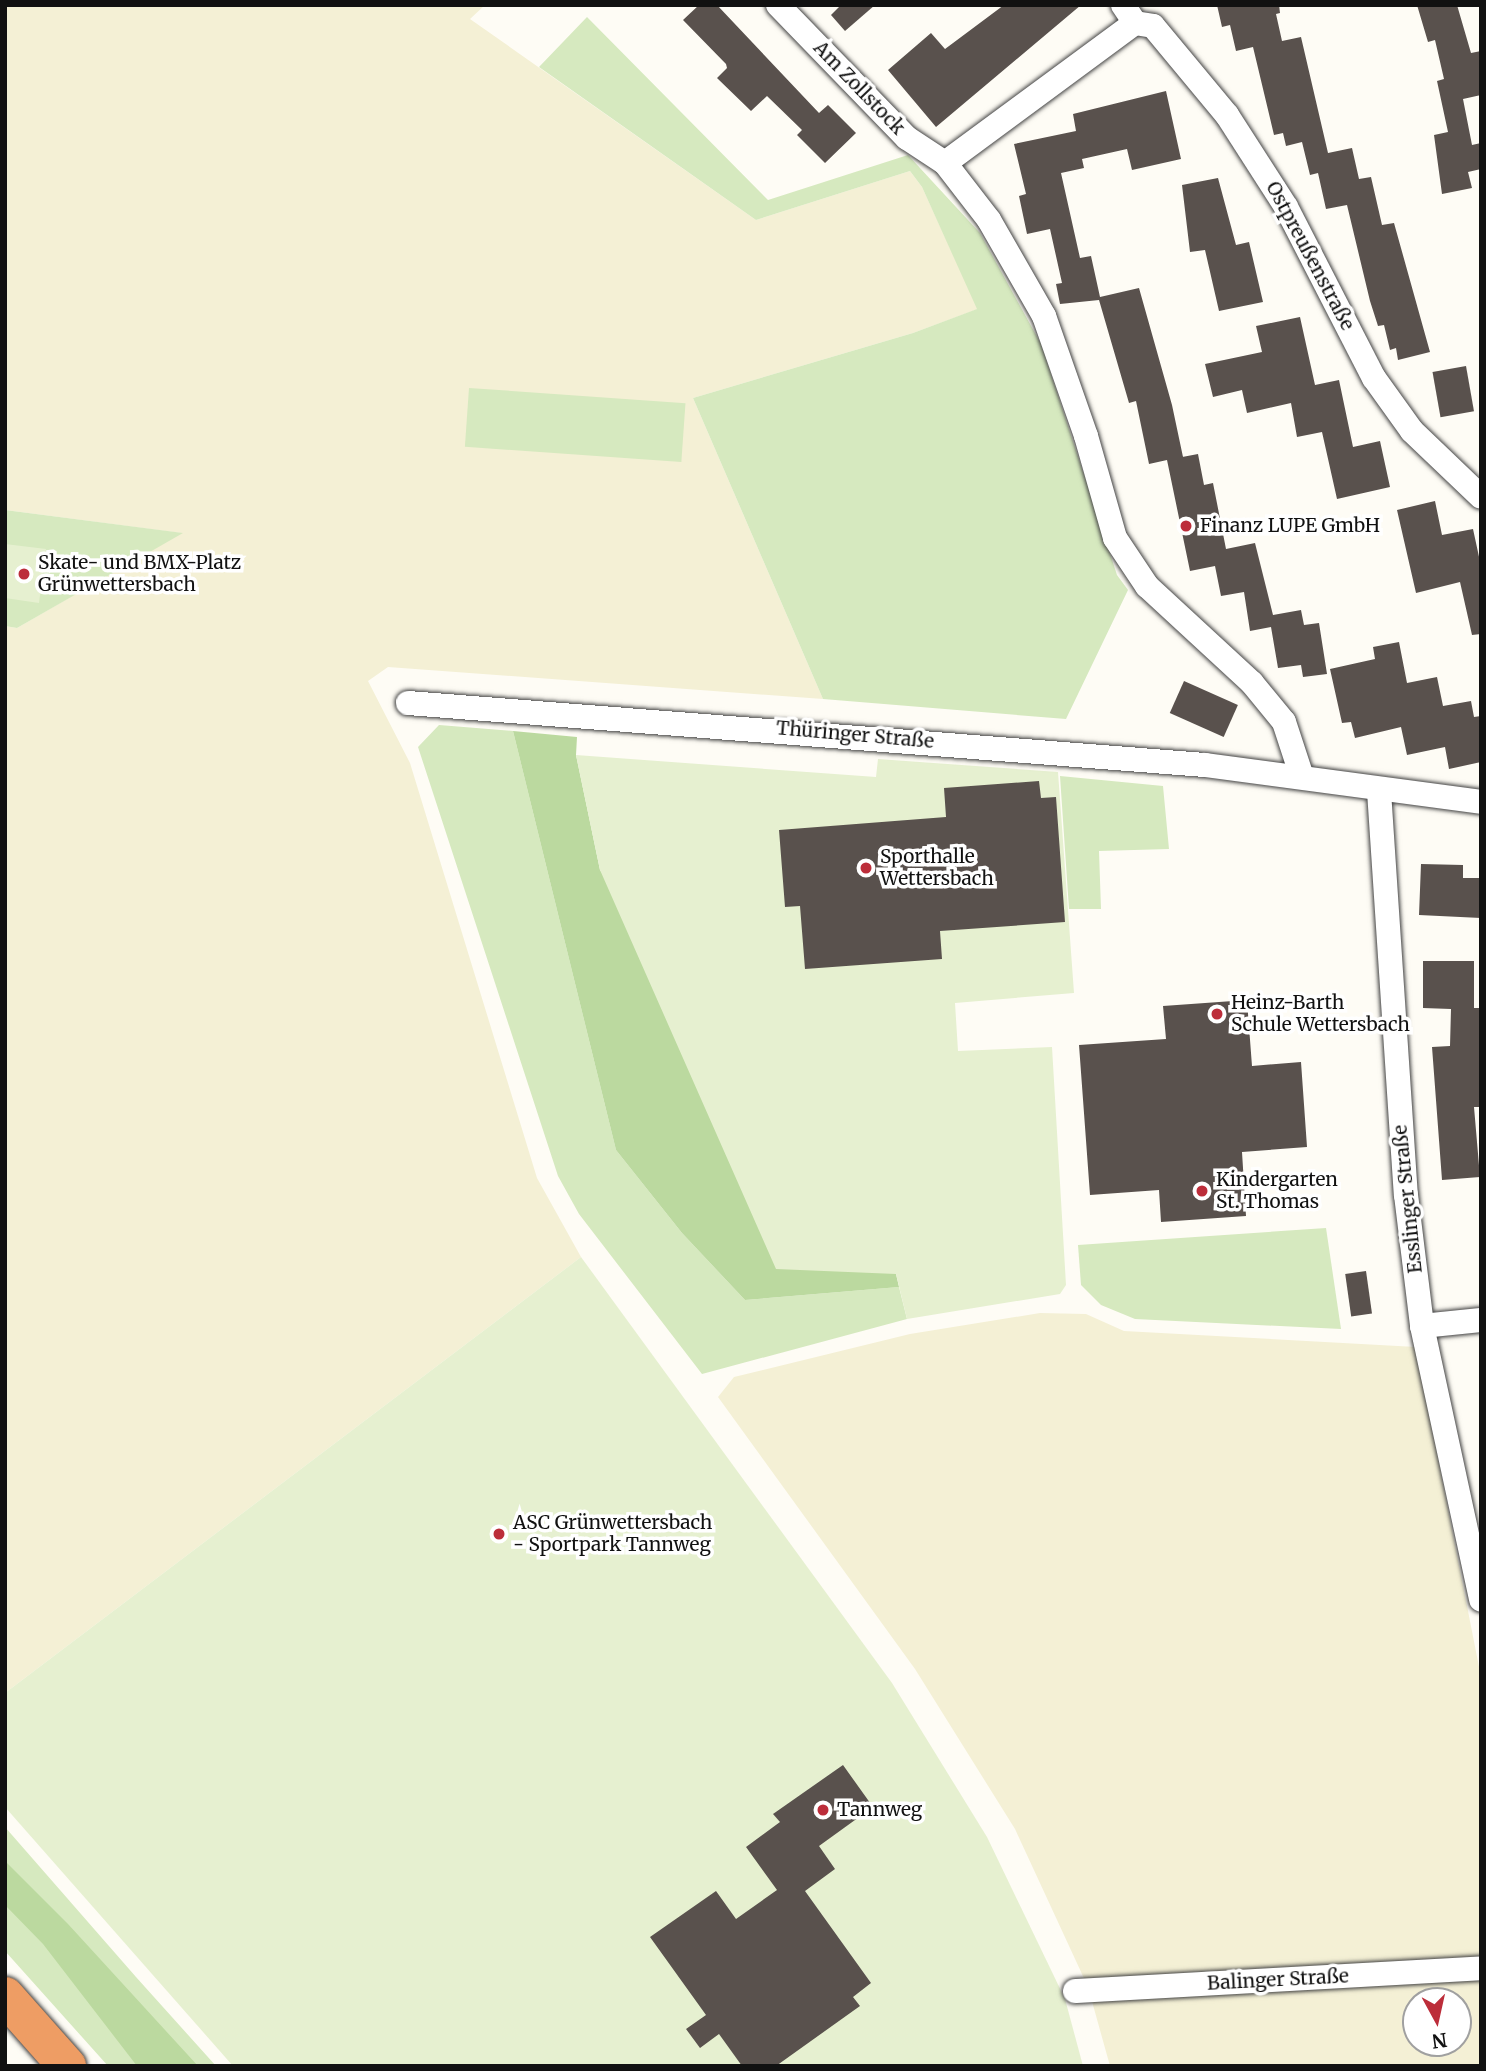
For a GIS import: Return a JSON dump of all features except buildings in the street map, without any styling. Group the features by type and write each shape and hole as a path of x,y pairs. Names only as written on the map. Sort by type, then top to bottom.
{"highway":[{"path":"5,1996 68,2066"}],"street":[{"name":"Am Zollstock","path":"778,5 907,138 945,163"},
{"name":"Ostpreußenstraße","path":"945,163 1129,14 1153,26 1227,115 1286,206 1374,378 1412,431 1481,497"},
{"path":"945,163 989,220 1035,293 1086,436 1115,538 1147,586 1252,683 1284,722 1301,774"},
{"name":"Thüringer Straße","path":"408,703 823,732 1301,774 1379,791 1481,802"},
{"name":"Esslinger Straße","path":"1379,791 1405,1195 1422,1326 1481,1600"},
{"path":"1422,1326 1481,1320"},
{"name":"Balinger Straße","path":"1075,1991 1481,1968"}],"shaded area":[{"path":"5,5 485,5 470,19 756,220 910,171 922,187 978,309 913,333 693,398 823,699 388,667 368,681 410,763 537,1178 581,1257 5,1693 5,626 17,628 181,533 5,510"},
{"path":"1040,1313 1086,1314 1124,1331 1416,1347 1481,1677 1481,2066 1110,2066 1088,1987 1015,1829 915,1669 718,1397 734,1377 910,1334"}],"green space":[{"path":"587,17 768,200 908,155 980,233 1041,344 1117,575 1128,590 1066,719 823,699 693,398 913,333 977,309 922,187 910,171 756,220 539,67"},
{"path":"469,388 685,403 681,462 465,447"},
{"path":"5,510 183,533 17,628 5,626"},
{"name":"Skate- und BMX-Platz Grünwettersbach","path":"5,544 46,549 39,603 5,598"},
{"path":"439,725 513,731 616,1150 682,1233 745,1300 899,1287 907,1319 702,1374 579,1214 558,1176 418,747"},
{"path":"513,731 577,737 576,755 600,870 896,1274 899,1287 745,1300 682,1233 616,1150"},
{"path":"576,755 876,777 878,759 1058,772 1074,993 955,1003 958,1051 1052,1047 1066,1285 1060,1294 907,1319 896,1274 776,1269 600,870"},
{"path":"1060,776 1163,786 1169,849 1099,851 1101,909 1069,909"},
{"path":"1326,1228 1341,1329 1135,1319 1101,1305 1081,1285 1078,1245"},
{"name":"ASC Grünwettersbach - Sportpark Tannweg","path":"581,1257 892,1683 987,1837 1065,1999 1083,2066 233,2066 5,1807 5,1693"},
{"path":"5,1827 216,2066 108,2066 5,1951"},
{"path":"5,1861 68,1924 198,2066 137,2066 43,1944 5,1905"}],"place":[{"name":"Finanz LUPE GmbH","path":"1186,526"},
{"name":"Skate- und BMX-Platz Grünwettersbach","path":"24,574"},
{"name":"Sporthalle Wettersbach","path":"866,868"},
{"name":"Heinz-Barth Schule Wettersbach","path":"1217,1014"},
{"name":"Kindergarten St. Thomas","path":"1202,1191"},
{"name":"ASC Grünwettersbach - Sportpark Tannweg","path":"499,1534"},
{"name":"Tannweg","path":"823,1810"}]}
